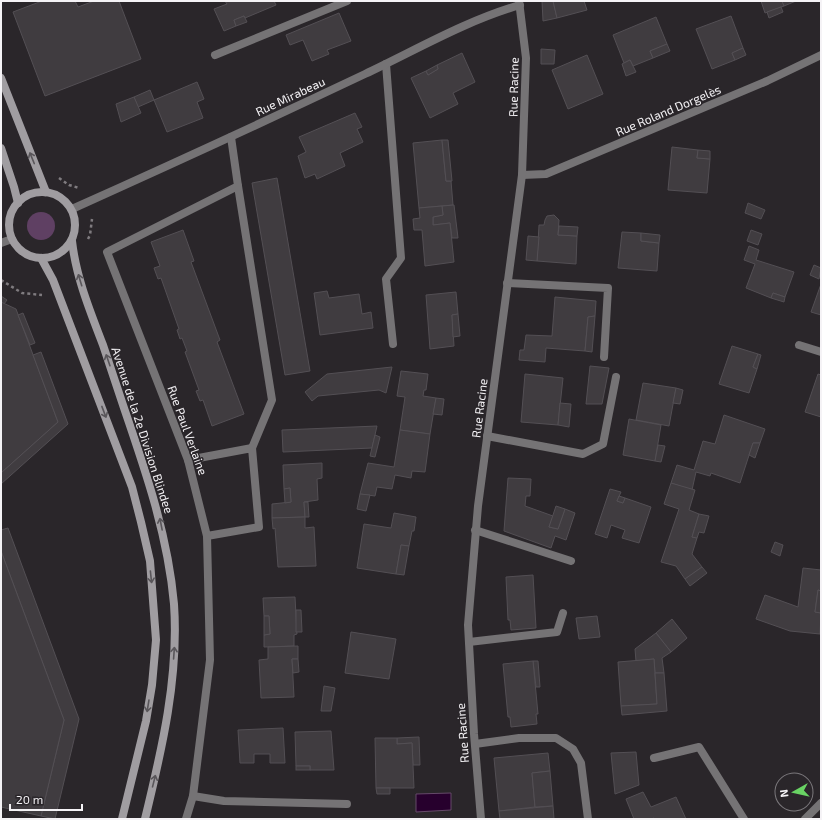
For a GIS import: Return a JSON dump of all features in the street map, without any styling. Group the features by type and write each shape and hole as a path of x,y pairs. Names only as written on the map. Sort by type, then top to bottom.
{"main road":[{"path":"1,78 46,192"},
{"path":"1,148 18,203"},
{"path":"46,192 56,195 65,201 72,209 76,225 72,241 64,251 53,257 41,258 29,256 19,249 12,239 9,230 12,211 18,203 30,194 46,192"},
{"name":"Avenue de la 2e Division Blindee","path":"72,241 74,260 89,309 148,478 160,518 173,597 174,647 171,697 160,756 144,819"},
{"path":"41,258 54,280 132,488 150,562 156,640 152,685 146,720 122,819"}],"street":[{"path":"215,54 347,1"},
{"name":"Rue Mirabeau","path":"72,209 231,137 386,64 462,26 519,3"},
{"name":"Rue Racine","path":"481,819 469,642 469,596 487,436 522,175 526,58 519,3"},
{"name":"Rue Roland Dorgelès","path":"522,175 546,174 767,81 821,55"},
{"path":"386,64 401,258 386,279 393,344"},
{"path":"207,536 259,527 252,448 272,400 231,137"},
{"name":"Rue Paul Verlaine","path":"186,819 193,796 210,660 207,536 188,460 107,252 238,186"},
{"path":"1,244 12,239"},
{"path":"507,283 608,288 604,357"},
{"path":"798,345 821,352"},
{"path":"487,436 583,454 603,444 616,376"},
{"path":"188,460 252,448"},
{"path":"476,530 570,562"},
{"path":"469,642 557,632 563,613"},
{"path":"475,744 519,738 556,738 573,750 581,763 588,819"},
{"path":"654,758 699,747 744,819"},
{"path":"193,796 224,801 347,804"},
{"path":"805,819 821,803"}],"path":[{"path":"56,176 69,185 80,188"},
{"path":"1,280 22,293 42,295 45,302"}],"shaded area":[{"path":"41,212 51,216 55,226 51,236 41,240 31,236 27,226 31,216"},
{"path":"451,793 451,810 416,812 416,794"}],"building":[{"path":"42,1 75,1 78,7 94,1 119,1 141,59 45,96 13,12"},
{"path":"225,1 274,1 276,5 245,18 244,16 234,20 236,26 224,31 214,9 227,4"},
{"path":"542,1 553,1 557,18 543,21"},
{"path":"553,1 584,1 587,10 557,18"},
{"path":"761,1 782,1 784,6 765,13"},
{"path":"782,1 796,1 784,6"},
{"path":"781,7 783,12 769,18 767,12"},
{"path":"339,13 351,41 327,50 329,54 312,61 303,40 290,45 286,35"},
{"path":"244,16 247,22 236,26 234,20"},
{"path":"731,16 743,48 732,53 735,60 712,69 696,29"},
{"path":"656,17 667,44 650,51 653,58 633,66 630,60 624,63 613,35"},
{"path":"667,44 670,51 653,58 650,51"},
{"path":"743,48 746,55 735,60 732,53"},
{"path":"541,49 555,50 554,64 541,64"},
{"path":"462,53 475,82 453,93 458,104 430,118 411,78 426,71 428,75 438,69 437,65"},
{"path":"587,55 603,94 568,109 552,70"},
{"path":"630,60 636,72 626,76 622,64"},
{"path":"437,65 438,69 428,75 426,71"},
{"path":"197,82 204,99 197,102 203,118 167,132 154,100"},
{"path":"150,90 154,100 138,107 134,97"},
{"path":"134,97 141,113 121,122 116,104"},
{"path":"355,113 362,127 357,129 363,142 340,153 345,166 317,179 315,174 305,178 298,156 306,152 299,137"},
{"path":"442,140 446,181 451,181 453,205 419,208 413,143"},
{"path":"442,140 448,140 452,181 446,181"},
{"path":"672,147 698,150 697,158 710,159 707,193 668,190"},
{"path":"698,150 710,151 710,159 697,158"},
{"path":"277,178 310,371 285,375 252,183"},
{"path":"748,203 765,210 761,219 745,213"},
{"path":"454,205 458,238 452,238 450,223 433,225 433,217 443,215 442,206"},
{"path":"442,206 443,215 433,217 433,225 450,223 454,262 425,266 422,230 414,230 413,219 420,218 419,208"},
{"path":"554,215 559,220 558,235 577,236 576,264 537,261 539,225 544,225 547,216"},
{"path":"559,226 578,227 577,236 558,235"},
{"path":"183,230 194,261 191,262 220,340 217,342 244,414 212,426 203,400 200,401 196,391 199,390 185,352 187,351 182,338 180,339 177,330 179,329 161,278 158,279 154,268 160,266 151,242"},
{"path":"751,230 762,234 758,245 747,241"},
{"path":"622,232 641,233 641,241 659,243 657,271 618,268"},
{"path":"641,233 660,235 659,243 641,241"},
{"path":"528,236 539,237 537,261 526,260"},
{"path":"749,246 759,250 756,260 794,272 785,297 773,293 771,298 746,288 755,264 744,260"},
{"path":"814,265 821,268 819,279 810,275"},
{"path":"821,284 821,315 811,312"},
{"path":"327,291 329,298 359,294 362,314 371,312 373,328 320,335 314,293"},
{"path":"456,292 458,314 452,315 454,346 430,349 426,295"},
{"path":"773,293 785,297 784,302 771,298"},
{"path":"1,296 7,300 4,304 1,302"},
{"path":"555,297 596,301 595,316 588,317 585,351 546,348 545,362 519,360 520,350 524,350 526,335 552,336"},
{"path":"1,302 16,309 58,422 1,473"},
{"path":"23,313 35,343 30,345 18,315"},
{"path":"458,314 460,336 453,337 452,315"},
{"path":"595,316 592,352 585,351 588,317"},
{"path":"732,346 758,354 753,367 757,369 749,393 719,384"},
{"path":"41,352 68,424 1,484 1,473 58,422 33,355"},
{"path":"758,354 761,355 757,369 753,367"},
{"path":"590,366 609,368 602,404 586,404"},
{"path":"392,367 386,393 379,390 318,396 312,401 305,392 327,374"},
{"path":"401,371 428,374 426,390 424,390 423,396 436,398 430,434 400,430 405,397 397,396"},
{"path":"525,374 563,378 558,425 521,422"},
{"path":"818,374 821,375 821,417 805,412"},
{"path":"643,383 676,388 669,426 636,420"},
{"path":"676,388 683,390 680,404 673,403"},
{"path":"436,398 444,399 442,415 433,414"},
{"path":"560,403 571,404 569,427 558,425"},
{"path":"724,415 765,429 760,443 753,443 740,483 711,473 710,476 696,472 692,490 671,483 677,465 694,470 703,441 715,444"},
{"path":"629,419 661,425 655,461 623,455"},
{"path":"377,426 372,448 283,452 282,430"},
{"path":"400,430 430,434 425,472 412,471 411,478 395,475 392,489 377,487 375,496 360,494 368,463 394,467"},
{"path":"375,435 380,437 375,457 370,456"},
{"path":"753,443 760,443 755,458 749,455"},
{"path":"658,445 665,446 661,462 655,461"},
{"path":"322,463 322,478 317,479 318,500 304,502 305,517 272,518 272,504 291,502 290,488 284,489 283,465"},
{"path":"508,478 531,479 530,496 526,496 525,506 553,516 549,527 558,529 565,509 575,513 566,540 555,536 551,548 504,531"},
{"path":"671,483 695,490 689,510 699,514 692,537 697,538 692,554 702,567 685,579 676,566 661,562 679,509 664,504"},
{"path":"290,488 291,502 285,503 284,489"},
{"path":"610,489 621,492 617,501 623,503 625,498 651,507 639,543 622,538 625,530 611,525 607,538 595,534"},
{"path":"360,494 370,495 366,511 357,509"},
{"path":"619,496 625,498 623,503 617,501"},
{"path":"304,502 308,502 309,517 305,517"},
{"path":"556,506 565,509 558,529 549,527"},
{"path":"394,513 416,517 414,531 412,531 409,546 401,545 396,574 357,568 364,524 391,528"},
{"path":"699,514 709,516 704,533 699,532 697,538 692,537"},
{"path":"305,517 305,528 314,527 316,566 278,567 275,528 273,529 272,518"},
{"path":"8,528 79,719 55,819 41,816 64,720 1,551 1,530"},
{"path":"775,542 783,545 780,556 771,552"},
{"path":"401,545 409,546 404,575 396,574"},
{"path":"1,551 64,720 41,816 1,807"},
{"path":"702,567 707,573 690,586 685,579"},
{"path":"803,568 821,570 821,591 818,590 815,612 821,613 820,634 790,631 756,619 765,595 798,607"},
{"path":"533,575 536,628 511,630 510,620 508,620 506,577"},
{"path":"818,590 821,591 821,613 815,612"},
{"path":"295,597 297,634 294,635 294,646 264,647 264,635 270,634 269,616 264,616 263,598"},
{"path":"296,610 301,610 302,632 296,632"},
{"path":"264,616 269,616 270,634 264,635"},
{"path":"597,616 600,637 579,639 576,618"},
{"path":"672,619 687,638 671,652 656,633"},
{"path":"351,632 396,639 389,679 345,673"},
{"path":"656,633 671,652 662,658 664,673 655,673 654,659 636,661 635,649"},
{"path":"298,646 298,659 292,659 294,697 261,698 259,660 268,659 268,647"},
{"path":"292,659 298,659 299,672 293,673"},
{"path":"654,659 657,704 621,706 618,662"},
{"path":"533,661 538,661 540,687 536,687"},
{"path":"533,661 538,714 536,714 537,724 511,727 510,717 508,717 503,664"},
{"path":"655,673 664,673 667,711 622,715 621,706 657,704"},
{"path":"324,686 335,688 331,711 321,711"},
{"path":"283,728 285,763 270,763 270,754 254,754 254,763 240,763 238,730"},
{"path":"331,731 334,770 310,770 310,766 296,766 295,732"},
{"path":"419,737 420,765 413,765 412,743 397,744 397,738"},
{"path":"375,738 397,738 397,744 412,743 414,788 376,788"},
{"path":"636,752 639,785 615,794 611,753"},
{"path":"548,753 550,771 532,773 535,807 499,811 494,758"},
{"path":"296,766 310,766 310,770 296,770"},
{"path":"550,771 553,806 535,807 532,773"},
{"path":"376,788 390,788 390,794 377,794"},
{"path":"643,792 651,807 676,797 686,819 634,819 626,799"},
{"path":"553,806 554,819 500,819 499,811"}]}
